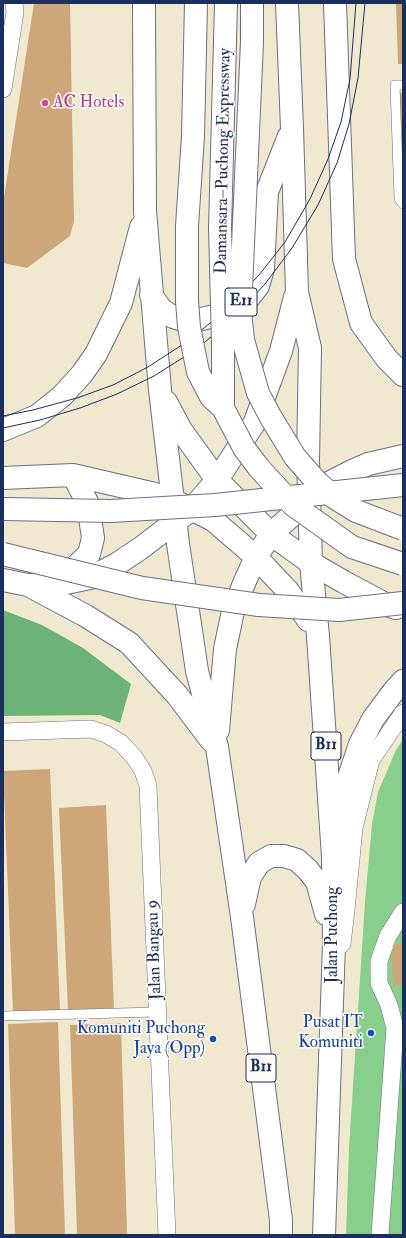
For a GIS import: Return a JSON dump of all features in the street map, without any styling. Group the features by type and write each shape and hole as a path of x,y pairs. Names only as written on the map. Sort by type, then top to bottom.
{"main road":[{"path":"144,3 145,211 160,390 180,510 197,670 217,747"},
{"path":"196,3 193,136 187,226 189,327 198,372 211,397 223,408"},
{"name":"Damansara–Puchong Expressway","path":"226,3 220,228 224,343 223,408 244,448 259,468 293,505 352,547 403,564"},
{"name":"Damansara–Puchong Expressway","path":"252,3 252,42 240,312 243,340 258,393 270,416 295,456 316,481 335,498 356,511 403,529"},
{"path":"3,580 28,585 61,584 90,578 117,564 141,548 180,510 217,480 255,422 281,351 297,292 287,3"},
{"path":"335,3 344,259 361,323 387,360 403,375"},
{"path":"151,295 162,310 173,317 183,320 197,320 219,315 231,311 247,300 258,286 263,269 267,192 292,128"},
{"path":"3,430 37,416 62,396 82,374 96,354 121,303 145,211"},
{"name":"Jalan Puchong","path":"297,292 310,348 308,460 311,563 318,636 333,857 334,944 324,1235"},
{"path":"160,390 181,430 217,480 271,534 311,563 387,605 403,610"},
{"path":"217,747 225,649 233,611 256,557 271,534 327,484 352,471 386,459 403,456"},
{"path":"28,585 71,571 89,554 93,538 88,504 73,475"},
{"path":"3,478 73,475 155,494 180,510 212,520 256,557 288,591 318,636"},
{"path":"3,509 111,511 215,505 403,486"},
{"path":"3,554 142,588 259,605 339,610 403,603"},
{"path":"28,585 86,616 129,643 177,695 217,747"},
{"path":"333,857 345,789 360,744 373,719 403,681"},
{"name":"B11","path":"217,747 242,916 281,1220 281,1235"},
{"path":"242,916 250,877 259,863 271,856 284,856 297,860 308,870 317,882 334,944"}],"street":[{"path":"3,89 4,69 15,12 14,3"},
{"path":"332,1014 346,910 354,828 371,760 403,713"},
{"name":"Jalan Bangau 9","path":"3,732 91,729 106,734 121,743 134,757 143,770 148,786 167,1235"},
{"path":"380,1235 395,1028 389,1005 379,982 379,961 388,936 403,912"}],"lane":[{"path":"403,85 395,86 399,199 403,204"},
{"path":"3,1016 157,1012"}],"green space":[{"path":"3,610 42,625 83,648 131,684 120,723 100,715 3,716"},
{"path":"403,739 403,1235 346,1235 349,1148 365,902 372,824 378,792 396,750"}],"building":[{"name":"AC Hotels","path":"34,3 70,3 74,221 70,236 27,268 3,263 3,204"},
{"path":"396,3 403,3 403,64 398,64"},
{"path":"399,93 403,93 403,167 402,167"},
{"path":"50,769 60,1010 13,1012 3,771"},
{"path":"106,805 114,1010 68,1012 59,808"},
{"path":"391,944 403,944 403,985 393,986"},
{"path":"58,1022 65,1235 15,1235 8,1024"},
{"path":"121,1023 127,1235 77,1235 70,1025"}],"tram line":[{"path":"3,416 33,410 77,398 113,385 148,367 188,341 220,315 259,275 285,242 310,199 328,159 341,122 350,79 356,3"},
{"path":"3,428 40,420 80,408 117,394 154,376 195,350 227,324 265,284 292,248 318,205 337,163 349,124 358,78 365,3"}],"place":[{"name":"AC Hotels","path":"45,103"},
{"name":"Pusat IT Komuniti","path":"371,1033"},
{"name":"Komuniti Puchong Jaya (Opp)","path":"213,1039"}]}
